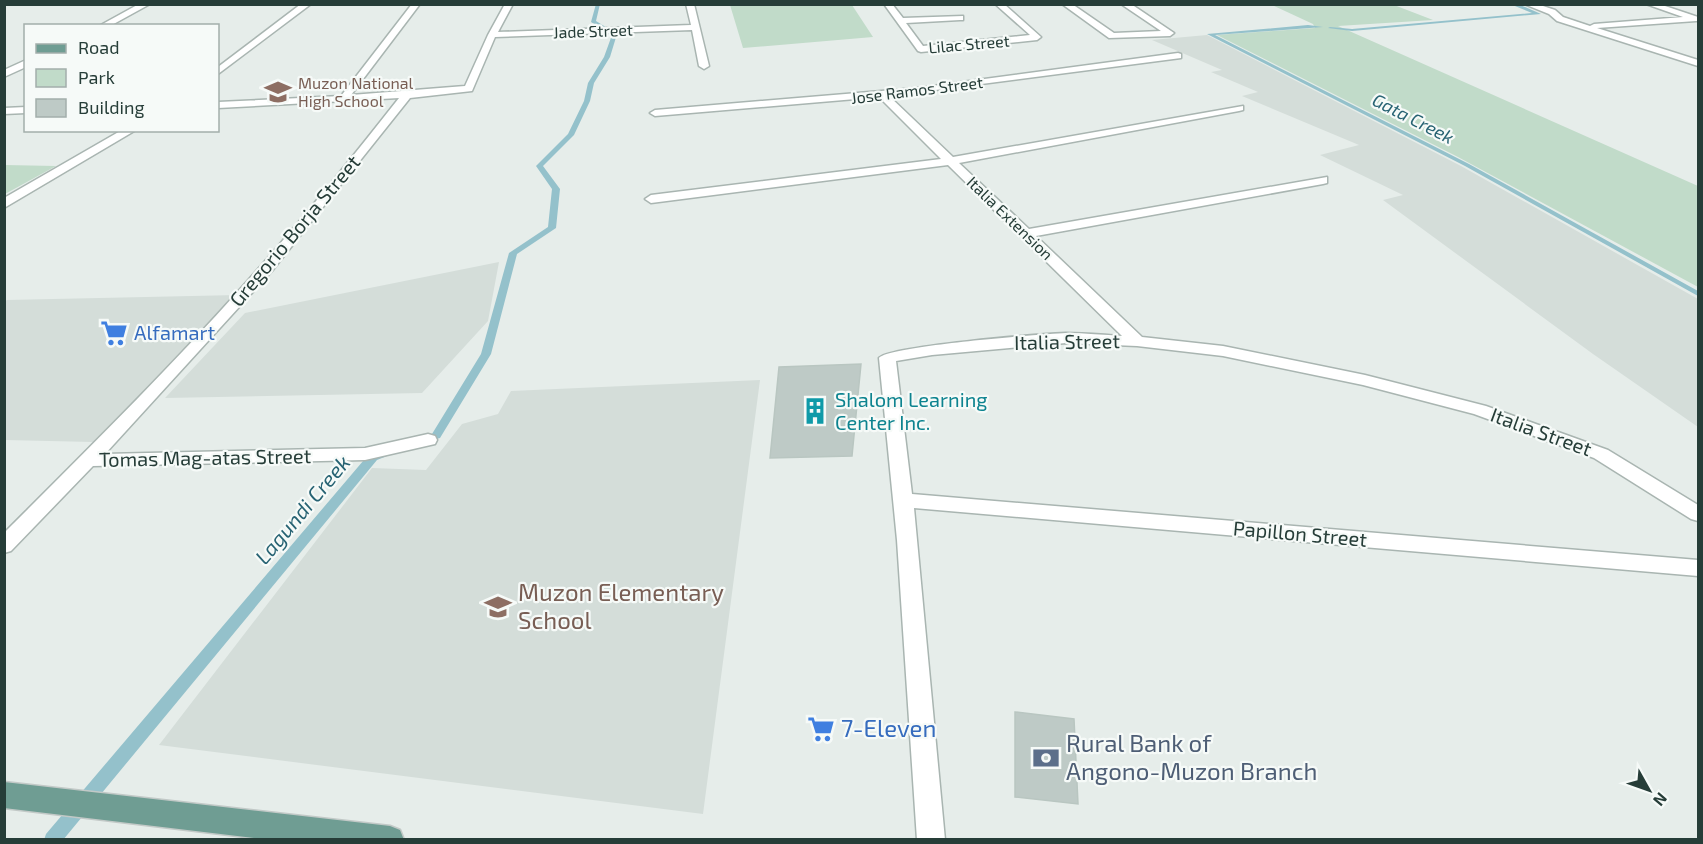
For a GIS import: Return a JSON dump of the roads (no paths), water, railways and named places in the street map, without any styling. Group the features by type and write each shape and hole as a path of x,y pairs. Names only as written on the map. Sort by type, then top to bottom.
{"main road":[{"path":"4,795 109,807 299,834 390,840"}],"street":[{"path":"107,24 146,4"},
{"path":"219,70 307,4"},
{"path":"343,99 416,4"},
{"path":"219,105 407,95 470,89 492,35 509,4"},
{"path":"690,4 704,66"},
{"path":"888,5 895,4"},
{"name":"Lilac Street","path":"888,5 921,49 1037,37 999,4"},
{"path":"1066,4 1112,36 1170,33 1125,4"},
{"path":"1528,4 1583,27 1698,63"},
{"path":"1583,27 1695,19 1650,4"},
{"path":"901,21 960,18"},
{"name":"Jade Street","path":"492,35 694,27"},
{"name":"Jose Ramos Street","path":"654,113 774,106 884,96 1178,56"},
{"path":"4,74 24,64"},
{"name":"Gregorio Borja Street","path":"4,546 246,291 341,180 407,95"},
{"name":"Italia Extension","path":"884,96 1137,341"},
{"path":"651,199 951,161 1239,108"},
{"path":"4,111 24,110"},
{"path":"4,204 128,132"},
{"path":"1026,234 1323,180"},
{"name":"Italia Street","path":"931,840 908,552 887,358 932,350 1065,338 1137,341 1222,351 1365,380 1480,410 1601,454 1698,514"},
{"name":"Tomas Mag-atas Street","path":"88,460 365,454 428,440"},
{"name":"Papillon Street","path":"902,500 1698,568"}],"waterway":[{"name":"Lagundi Creek","path":"423,440 436,436 486,354 513,253 552,228 556,189 539,166 571,135 587,101 591,83 607,57 615,34 593,22 598,4"},
{"name":"Gata Creek","path":"1330,28 1352,30 1539,14 1512,4"},
{"name":"Gata Creek","path":"1321,27 1308,26 1209,34 1467,165 1698,294"},
{"name":"Lagundi Creek","path":"52,840 373,457 383,454"}],"place":[{"name":"Muzon National High School","path":"278,92"},
{"name":"Alfamart","path":"114,333"},
{"name":"Shalom Learning Center Inc.","path":"815,411"},
{"name":"Muzon Elementary School","path":"498,607"},
{"name":"7-Eleven","path":"821,729"},
{"name":"Rural Bank of Angono-Muzon Branch","path":"1046,758"}]}
